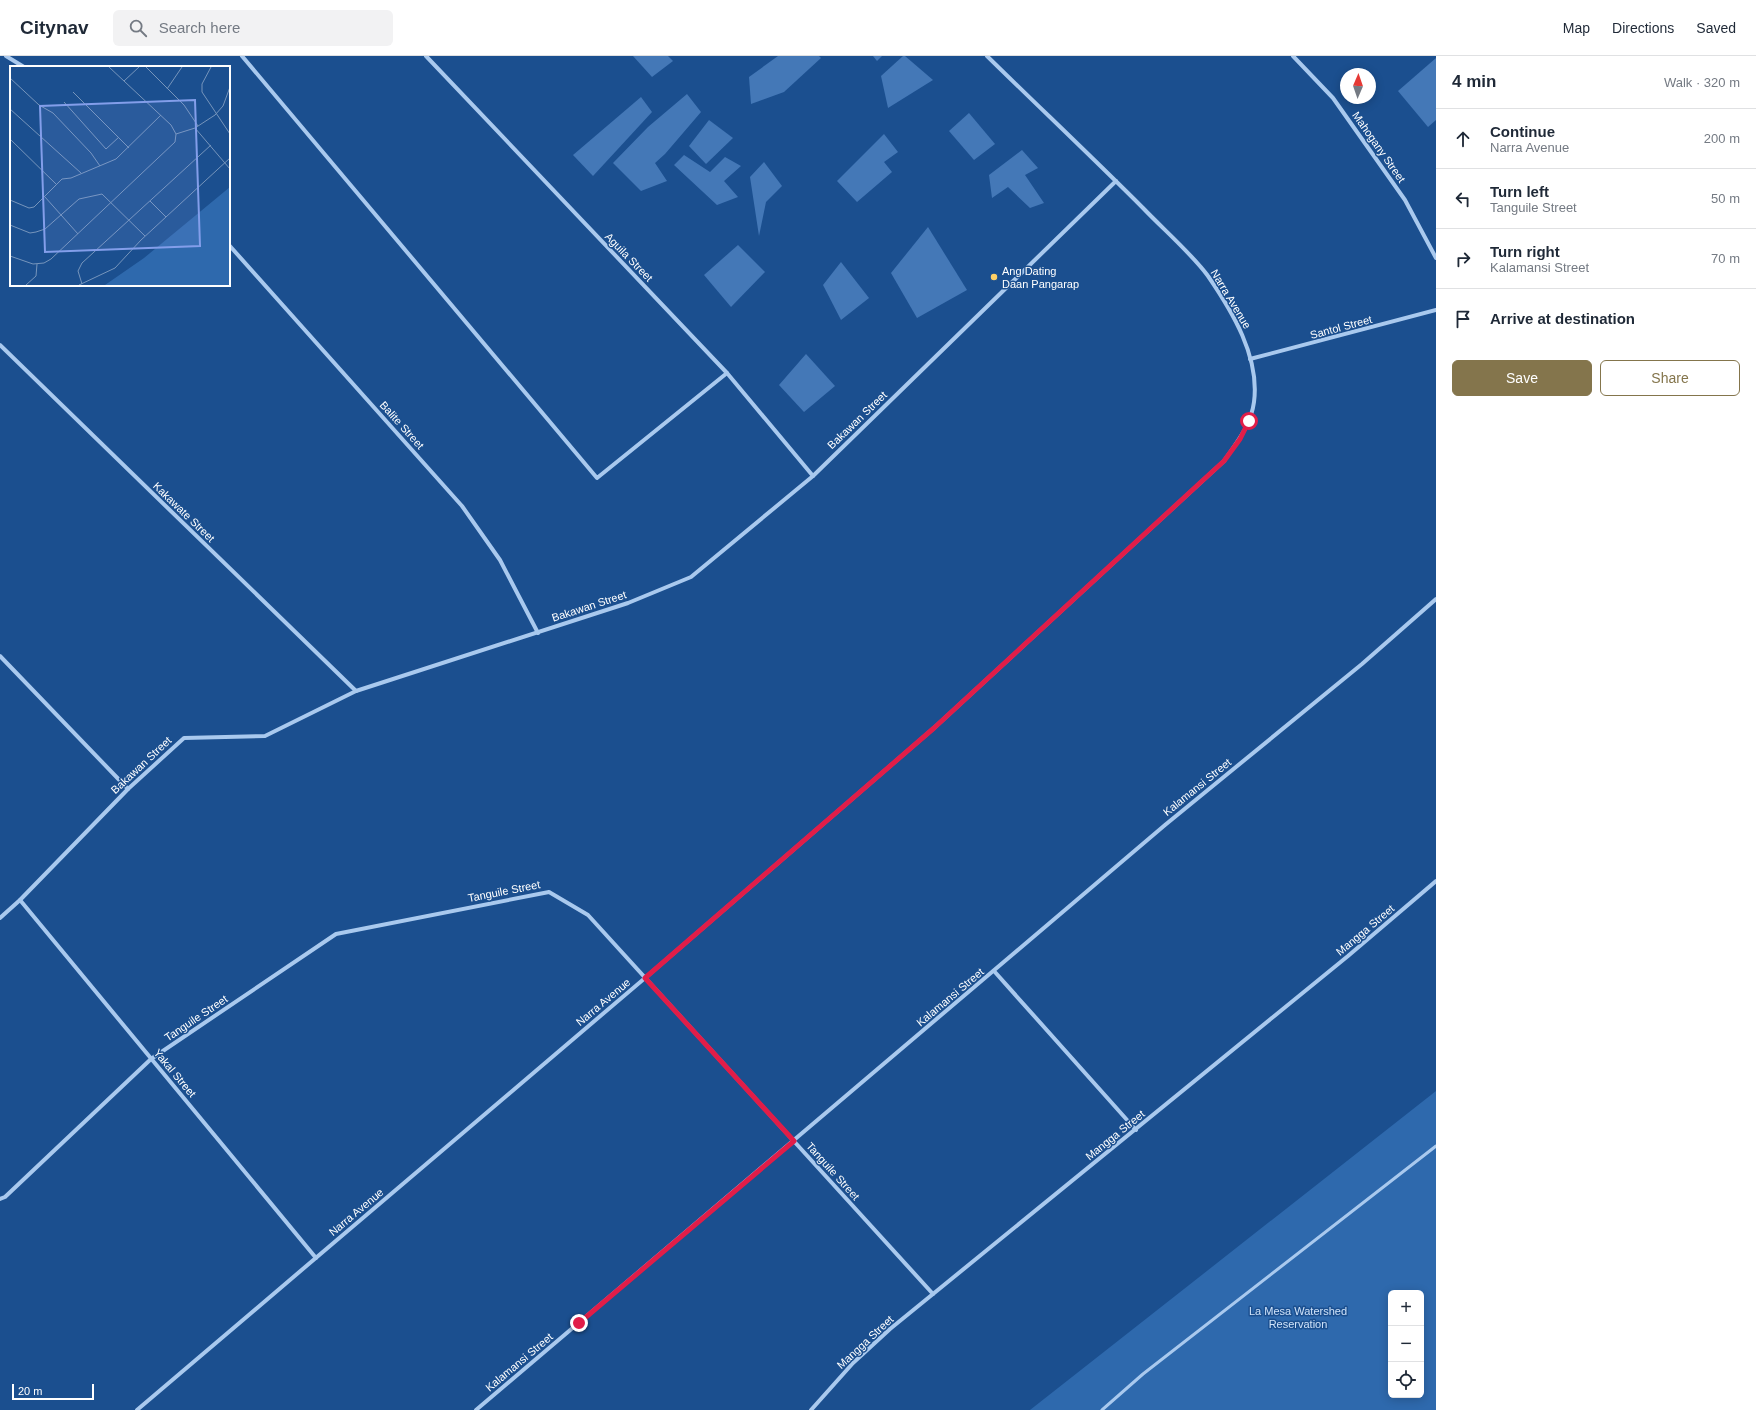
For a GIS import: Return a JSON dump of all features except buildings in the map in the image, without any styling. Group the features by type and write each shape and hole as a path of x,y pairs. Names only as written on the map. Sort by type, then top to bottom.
{"street":[{"path":"6,56 22,66"},
{"path":"242,56 597,478 727,373"},
{"name":"Aguila Street","path":"426,56 727,373 813,476"},
{"name":"Narra Avenue","path":"137,1410 645,978 934,728 1224,461 1240,439 1249,421 1254,401 1254,380 1250,360 1240,331 1207,275 1116,181 987,56"},
{"name":"Mahogany Street","path":"1293,56 1333,98 1405,200 1436,258"},
{"name":"Bakawan Street","path":"0,918 20,900 128,789 184,738 265,736 356,691 628,603 691,577 813,476 1116,181"},
{"name":"Balite Street","path":"230,246 462,506 500,560 538,633"},
{"name":"Santol Street","path":"1250,360 1435,312"},
{"name":"Kakawate Street","path":"0,345 356,691"},
{"name":"Kalamansi Street","path":"476,1410 1166,824 1362,664 1436,599"},
{"path":"0,656 128,789"},
{"name":"Mangga Street","path":"811,1410 853,1362 890,1329 1136,1130 1348,956 1436,881"},
{"name":"Tanguile Street","path":"0,1199 5,1197 151,1059 336,934 549,892 588,915 933,1294"},
{"name":"Yakal Street","path":"20,900 316,1258"},
{"path":"994,971 1136,1130"}],"lane":[{"path":"1102,1410 1143,1374 1436,1146"}],"green space":[{"name":"La Mesa Watershed Reservation","path":"1436,1091 1436,1410 1030,1410"}],"place":[{"name":"Ang Dating Daan Pangarap","path":"994,277"}],"route":[{"path":"579,1323 794,1141 645,978 934,728 1224,461 1240,439 1249,421"}]}
